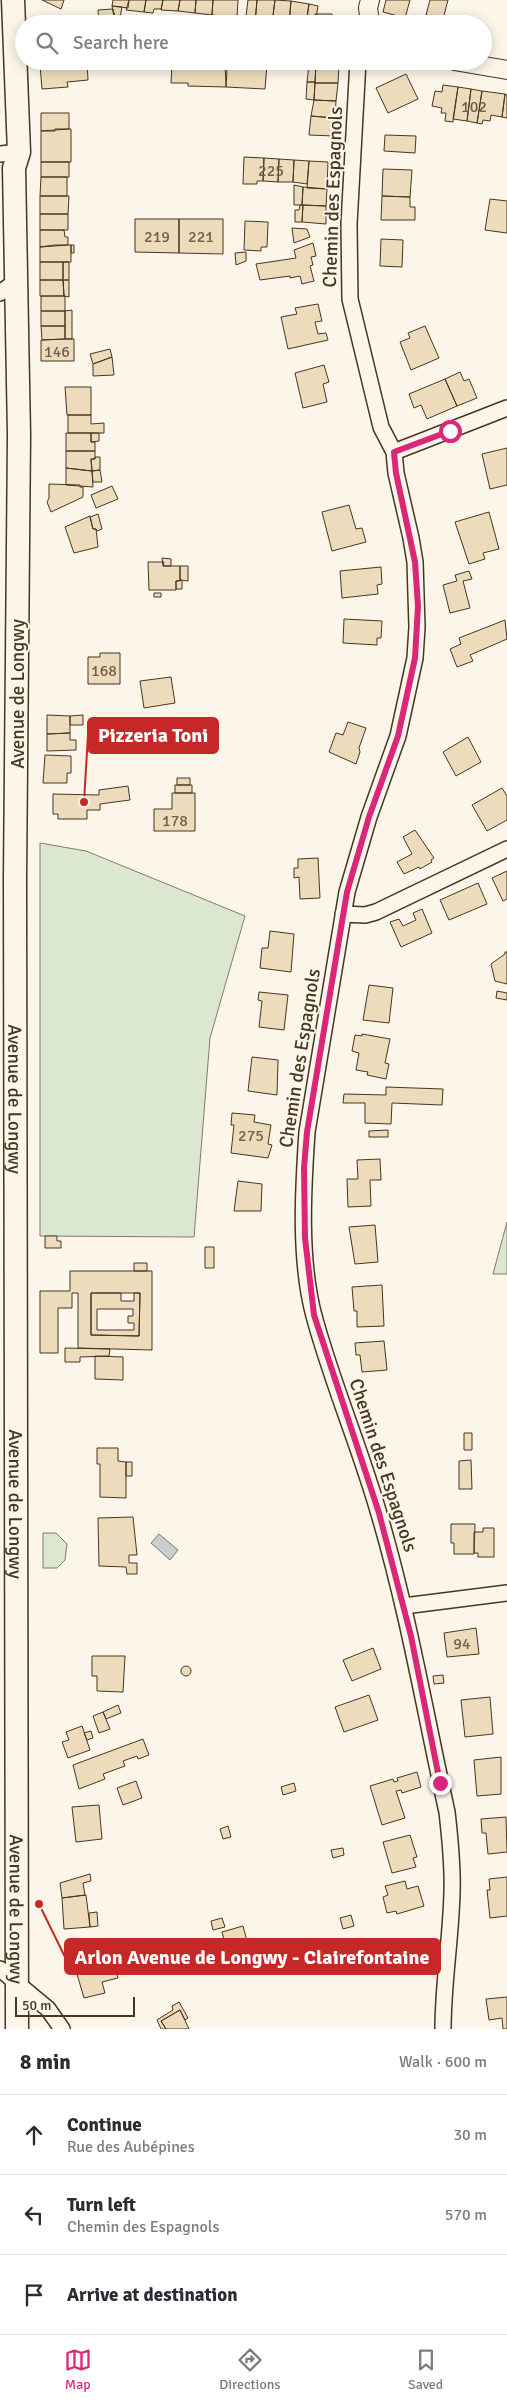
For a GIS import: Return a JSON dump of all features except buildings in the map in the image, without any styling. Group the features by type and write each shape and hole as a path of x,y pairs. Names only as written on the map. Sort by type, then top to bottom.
{"main road":[{"name":"Avenue de Longwy","path":"13,0 8,287 19,435 8,1976 17,2029"},
{"name":"Avenue de Longwy","path":"0,19 10,157"}],"street":[{"path":"369,15 370,0"},
{"path":"492,67 507,70"},
{"name":"Chemin des Espagnols","path":"358,70 349,224 350,299 381,427 394,452 396,473 415,562 418,606 415,658 398,736 369,817 347,892 343,914 307,1132 304,1168 306,1263 314,1315 379,1513 404,1606 450,1837 452,1894 443,2004 443,2029"},
{"path":"394,452 507,408"},
{"path":"343,914 376,912 507,849"},
{"path":"404,1606 507,1594"},
{"path":"8,1976 48,2009 62,2029"}],"green space":[{"path":"40,843 86,851 245,916 210,1038 194,1237 40,1236"},
{"path":"507,1222 507,1274 493,1274"},
{"path":"43,1533 56,1533 67,1544 65,1560 57,1568 43,1568"}],"shaded area":[{"path":"159,1534 178,1550 170,1560 151,1543"}],"place":[{"name":"Pizzeria Toni","path":"84,802"},
{"name":"Arlon Avenue de Longwy - Clairefontaine","path":"39,1904"}],"route":[{"path":"440,1783 411,1636 395,1572 354,1432 314,1315 306,1263 304,1168 312,1092 347,892 369,817 398,736 415,658 418,606 415,562 396,473 394,452 450,431"}]}
